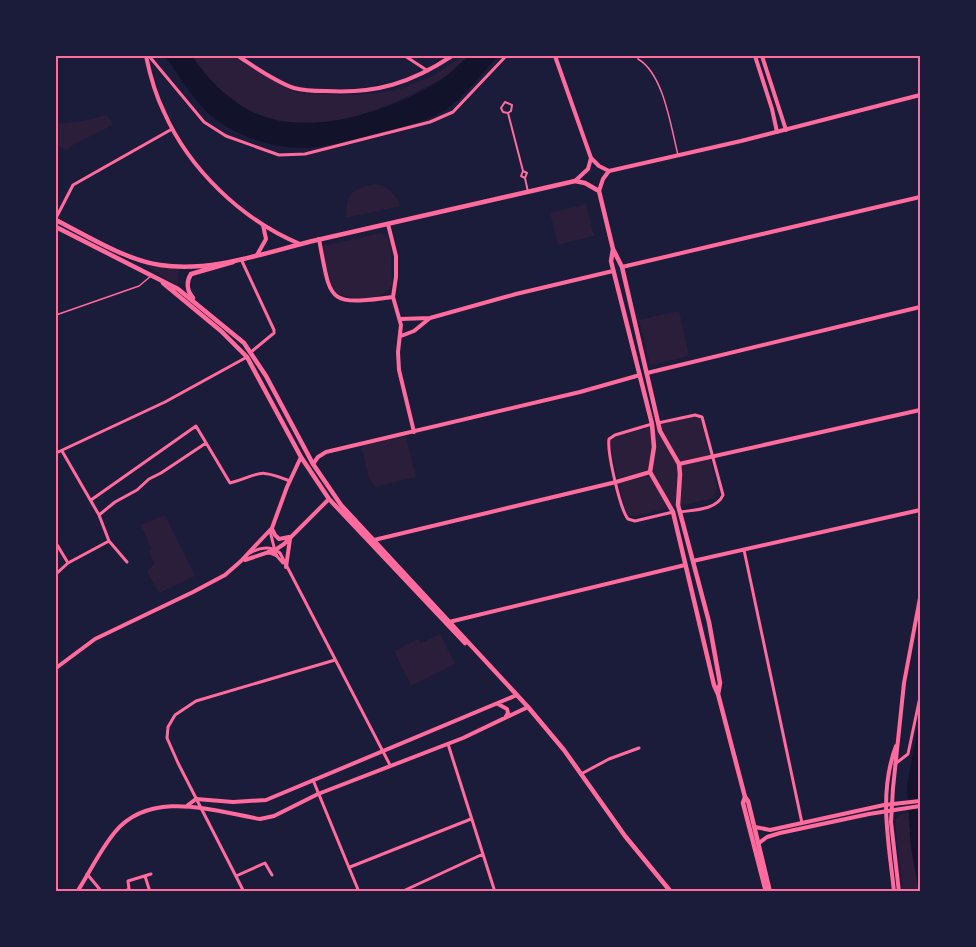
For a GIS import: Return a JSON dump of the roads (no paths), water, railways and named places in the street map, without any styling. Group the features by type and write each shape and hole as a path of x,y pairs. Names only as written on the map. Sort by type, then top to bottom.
{"main road":[{"path":"196,303 189,292 188,284 191,274 256,255 575,181 585,183 599,191 613,249 622,267 658,423 663,439 678,464 680,512 711,633 720,683 718,694"},
{"path":"56,219 133,257 158,265 186,267 239,260"},
{"path":"56,227 178,289 240,339 302,457 329,499 423,601 528,707 564,750 619,828 671,891"},
{"path":"613,249 611,261 613,271 652,424 654,447 650,472 673,512 714,685 755,827 768,891"},
{"path":"161,281 249,354 266,376 313,464 341,505 510,690"},
{"path":"745,797 743,803 768,891"}],"street":[{"path":"148,56 204,122 226,136 279,155 305,154 447,116 506,56"},
{"path":"148,56 154,88 172,129 200,170 218,189 262,224 278,235 300,244"},
{"path":"238,56 285,84 298,89 363,92 382,89 428,71 452,56"},
{"path":"405,56 428,71"},
{"path":"555,56 591,158 599,166 609,171 786,130 921,95"},
{"path":"755,56 777,132"},
{"path":"762,56 786,130"},
{"path":"508,113 523,171 520,175 525,178 528,192"},
{"path":"56,219 73,184 172,129"},
{"path":"575,181 588,170 591,158"},
{"path":"599,191 609,171"},
{"path":"622,267 686,254 921,197"},
{"path":"256,255 266,239 262,224"},
{"path":"388,224 396,256 393,297 400,319 399,370 414,432"},
{"path":"319,239 327,284 338,298 354,302 393,297"},
{"path":"56,453 165,402 249,354 274,333 239,260"},
{"path":"400,319 430,318 613,271"},
{"path":"647,373 921,307"},
{"path":"401,336 414,331 430,318"},
{"path":"313,464 326,452 580,392 640,375"},
{"path":"678,464 921,410"},
{"path":"658,423 699,415 704,421 713,457 722,499 711,506 680,512"},
{"path":"652,424 615,435 609,439 616,482 624,513 628,519 635,521 673,512"},
{"path":"90,500 194,427 197,427 230,483 261,472 290,481"},
{"path":"99,515 119,499 137,490 149,479 206,442"},
{"path":"62,451 99,515 109,541 128,562"},
{"path":"241,561 271,530 302,457"},
{"path":"374,540 650,472"},
{"path":"275,553 329,499"},
{"path":"693,561 921,510"},
{"path":"271,530 279,539 292,537"},
{"path":"271,530 275,553"},
{"path":"286,567 292,537"},
{"path":"56,574 69,563 109,541"},
{"path":"56,543 69,563"},
{"path":"56,665 110,631 200,589 259,549 267,548 275,553"},
{"path":"744,550 802,823"},
{"path":"241,561 267,552 280,553 390,765"},
{"path":"449,622 685,565"},
{"path":"899,891 892,807 895,764 904,683 921,598"},
{"path":"244,891 167,738 168,727 175,715 196,701 335,660"},
{"path":"188,805 196,799 259,802 517,695"},
{"path":"895,764 908,754 921,697"},
{"path":"497,704 507,709 508,713 505,718"},
{"path":"77,891 113,834 127,821 143,812 157,808 188,805 264,819 288,810 318,794 448,744 528,707"},
{"path":"894,891 884,805 890,765 897,742"},
{"path":"448,744 495,891"},
{"path":"580,774 609,759 639,748"},
{"path":"313,780 359,891"},
{"path":"759,843 771,835 921,801"},
{"path":"755,827 770,830 884,805 892,807"},
{"path":"904,805 921,806"},
{"path":"350,867 471,819"},
{"path":"401,891 483,854"},
{"path":"236,876 265,863 272,875"},
{"path":"87,874 102,891"},
{"path":"123,891 130,890 128,881 151,874"},
{"path":"145,876 150,891"}],"lane":[{"path":"638,56 657,83 678,155"},
{"path":"56,315 138,286 151,276"}]}
